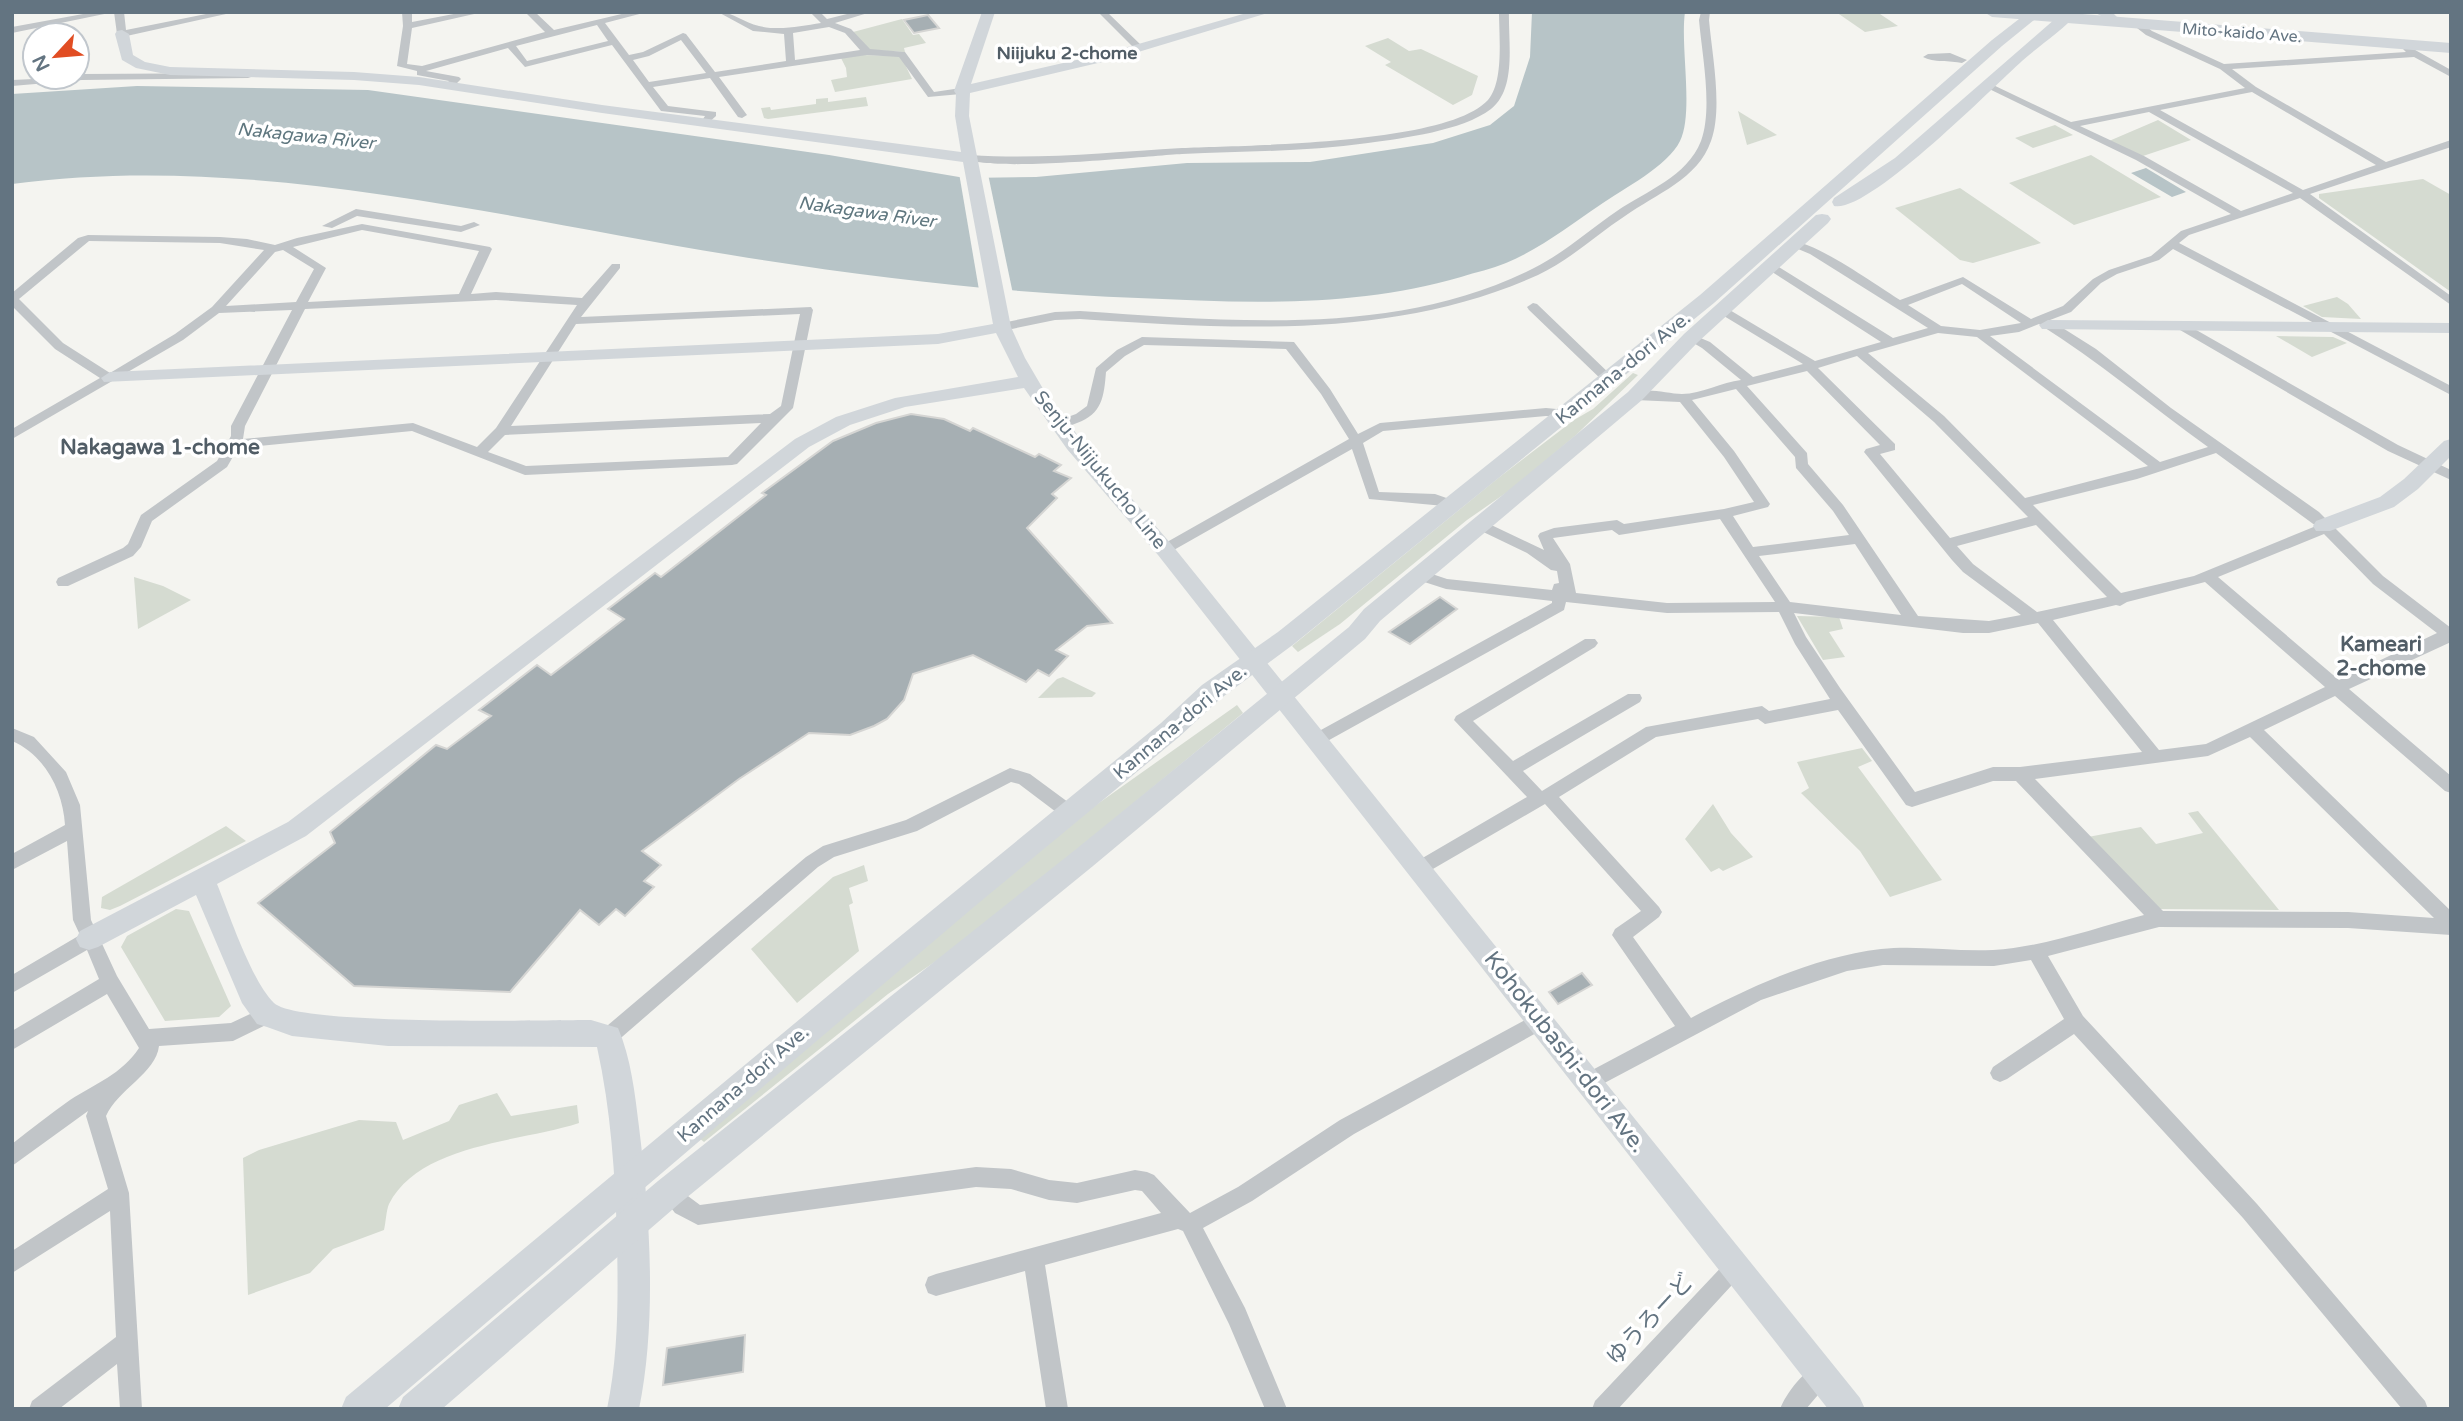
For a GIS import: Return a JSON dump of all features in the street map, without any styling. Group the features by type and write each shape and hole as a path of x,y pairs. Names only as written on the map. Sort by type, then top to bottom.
{"highway":[{"name":"Mito-kaido Ave.","path":"1992,12 2105,14 2451,41"},
{"name":"Mito-kaido Ave.","path":"2066,14 2140,26 2408,49 2451,48"}],"main road":[{"name":"Kannana-dori Ave.","path":"358,1409 630,1181 835,1004 1070,813 1170,730 1211,692 1286,639 1833,199 1997,43 2037,12"},
{"path":"1833,199 1841,167 2016,14"},
{"path":"1833,199 1884,176 2066,14"},
{"name":"Kannana-dori Ave.","path":"1889,148 2010,47 2066,14"},
{"path":"1992,33 2008,31 2028,38 2028,47"},
{"name":"Kannana-dori Ave.","path":"415,1409 631,1223 1074,866 1357,633 1373,615 1634,396 1691,338 1795,244 1833,199"}],"street":[{"path":"12,30 110,12"},
{"path":"119,12 125,53 141,65 170,71 248,75"},
{"path":"122,34 231,12"},
{"path":"407,12 408,26 402,66 422,69 552,33 643,12"},
{"path":"408,26 479,12"},
{"path":"530,12 552,33"},
{"path":"722,12 756,29 788,31 867,12"},
{"path":"814,12 828,23 848,31 867,52"},
{"name":"Senju-Niijukucho Line","path":"989,12 961,91 962,116 1002,327 1029,381 1059,425 1165,550 1281,695"},
{"path":"1102,12 1139,48"},
{"path":"647,85 867,52 902,54 931,95 961,91 1139,48 1240,15 1265,12"},
{"path":"12,83 93,77 354,76 449,86 971,161 1063,160 1186,151 1310,148 1362,142 1441,125 1476,113 1496,96 1502,76 1504,12"},
{"path":"12,301 18,302 77,362 110,378 938,339 1055,316 1250,322 1375,316 1453,300 1535,272 1680,175 1700,153 1709,133 1706,12"},
{"path":"600,23 665,109 712,114 706,122"},
{"path":"2140,26 2149,33 2223,67 2253,89 2384,165"},
{"path":"788,31 791,63"},
{"path":"628,58 646,54 683,36 743,115"},
{"path":"510,45 525,64 614,42"},
{"path":"2223,67 2408,49 2451,74"},
{"path":"1928,57 1950,56 1962,60"},
{"path":"410,67 405,72 456,79 449,86"},
{"path":"1986,85 2140,158 2237,213"},
{"path":"2069,125 2253,89"},
{"path":"2150,109 2301,193 2451,302"},
{"path":"2040,323 2067,309 2097,281 2113,272 2155,258 2185,233 2237,213 2451,143"},
{"path":"12,301 82,240 88,238 220,240 247,242 272,248 286,247 356,212 461,229 474,225"},
{"path":"300,240 362,227 486,249 464,297"},
{"path":"1795,244 1814,252 1938,329"},
{"path":"2172,244 2451,391"},
{"path":"63,582 128,552 134,547 146,518 222,464 239,436 237,426 320,268 286,247"},
{"path":"12,435 179,337 216,310 272,248"},
{"path":"479,453 501,431 585,302 616,266"},
{"path":"1770,266 1890,342"},
{"path":"1724,514 1751,552 1808,652 1841,703 1873,751 1912,800 1993,775 2020,774 2208,750 2450,635 2378,580 2314,515 2217,448 2092,352 1963,280 1899,305"},
{"path":"216,310 496,296 585,302"},
{"path":"1533,307 1609,380"},
{"path":"234,444 413,427 525,471 732,461 773,418 787,408 807,310 574,321"},
{"path":"1723,310 1811,365 1890,447 1871,452 1968,568 2037,617 2154,755"},
{"path":"1634,396 1684,398 1938,329 1980,334 2040,323 2184,327 2451,328"},
{"path":"2184,327 2393,448 2451,476"},
{"path":"1980,334 2158,467"},
{"path":"1691,338 1706,345 1744,382 1802,456 1801,465 1838,508 1913,621"},
{"path":"1059,425 1090,414 1098,404 1100,371 1121,353 1142,341 1290,345 1326,392 1355,439 1374,496 1435,499 1450,505"},
{"path":"1858,351 1931,412 2120,601"},
{"path":"12,985 89,939 297,829 802,443 843,421 902,402 1029,381"},
{"path":"1316,740 1559,606 1564,596 1563,564 1552,551 1545,536 1617,526 1619,530 1724,514 1763,504 1729,454 1684,398"},
{"path":"1165,550 1380,427 1546,412 1567,414"},
{"path":"501,431 773,418"},
{"path":"1420,575 1447,583 1667,608 1784,607 1963,627 1989,627 2120,601 2207,576 2387,502 2451,445"},
{"path":"2023,503 2158,467 2217,448"},
{"path":"1948,544 2039,519"},
{"path":"1480,525 1500,537 1547,556 1555,564 1564,596"},
{"path":"1751,552 1858,538"},
{"path":"2207,576 2451,786"},
{"path":"1590,643 1462,720 1543,797 1653,912 1621,935 1688,1029"},
{"name":"Kohokubashi-dori Ave.","path":"1281,695 1849,1409"},
{"path":"1512,770 1634,698"},
{"path":"1420,868 1652,732 1841,703"},
{"path":"2251,728 2451,925"},
{"path":"12,1156 77,1107 116,1084 139,1065 150,1048 110,982 82,920 72,806 58,772 28,741 13,735"},
{"path":"2020,774 2158,919"},
{"path":"608,1037 812,862 830,851 911,825 1010,775 1024,779 1070,813"},
{"path":"12,863 74,828"},
{"path":"202,879 251,994 267,1015 292,1023 388,1033 591,1033 608,1037"},
{"path":"1588,1082 1756,993 1847,962 1883,957 1994,958 2036,951 2158,919 2348,920 2451,925"},
{"path":"2036,951 2076,1022 2250,1211 2417,1409"},
{"path":"12,1041 110,982"},
{"path":"146,1038 233,1032 267,1015"},
{"path":"936,1285 1184,1221 1245,1194 1347,1127 1540,1021"},
{"path":"2000,1073 2076,1022"},
{"path":"608,1037 617,1071 630,1181 634,1359 623,1409"},
{"path":"116,1084 102,1102 96,1116 119,1193 131,1409"},
{"path":"669,1192 682,1206 698,1215 976,1177 1011,1179 1049,1190 1077,1193 1135,1180 1147,1182 1184,1221 1237,1316 1276,1409"},
{"path":"12,1263 119,1193"},
{"path":"1034,1260 1057,1409"},
{"name":"ゆうろーど","path":"1603,1409 1736,1266"},
{"path":"40,1409 128,1342"},
{"path":"1791,1409 1821,1374"}],"shaded area":[{"path":"1836,12 1877,12 1898,26 1865,32"},
{"path":"902,19 913,35 919,34 926,43 904,48 905,52 870,50 853,32"},
{"path":"1388,38 1409,51 1421,49 1478,76 1472,95 1453,105 1385,65 1391,62 1365,46"},
{"path":"862,55 901,56 912,79 835,92 831,80 847,77 841,58"},
{"path":"866,97 868,106 768,119 764,118 761,108 770,107 771,110 816,104 816,99 828,98 828,102"},
{"path":"1738,111 1777,135 1747,145"},
{"path":"2158,120 2191,140 2143,156 2109,141"},
{"path":"2055,125 2073,135 2033,148 2015,138"},
{"path":"2091,155 2161,197 2074,225 2009,183"},
{"path":"2423,179 2451,195 2451,292 2319,198 2319,194"},
{"path":"1960,188 2041,243 1973,263 1960,260 1895,208"},
{"path":"2337,297 2348,304 2361,319 2322,317 2303,306"},
{"path":"2276,336 2333,337 2347,343 2312,357"},
{"path":"1633,373 1638,375 1576,435 1513,488 1467,520 1340,624 1298,652 1292,646 1497,479 1574,420 1593,409"},
{"path":"134,577 163,586 191,600 138,629"},
{"path":"1797,616 1839,617 1843,629 1829,632 1845,657 1823,660"},
{"path":"1063,677 1096,693 1092,697 1038,698 1057,679"},
{"path":"1237,705 1243,713 971,937 888,994 704,1142 699,1138 829,1022 1089,810"},
{"path":"1862,748 1872,761 1858,767 1942,880 1890,897 1860,851 1801,793 1809,788 1797,762"},
{"path":"1713,804 1731,833 1753,857 1723,871 1719,868 1711,872 1685,839"},
{"path":"2198,811 2279,910 2158,909 2088,837 2141,827 2156,844 2203,833 2188,813"},
{"path":"226,826 246,841 120,906 110,910 101,908 102,897"},
{"path":"864,865 868,881 849,888 853,903 849,905 859,951 797,1003 751,949 833,877"},
{"path":"176,909 189,911 231,1006 219,1017 165,1021 121,947 127,936"},
{"path":"497,1093 511,1116 577,1105 579,1123 474,1148 424,1168 404,1184 389,1204 384,1230 333,1249 310,1273 248,1295 243,1158 259,1150 359,1120 396,1122 403,1140 449,1121 459,1105"}],"water":[{"name":"Nakagawa River","path":"1532,12 1685,12 1686,114 1680,141 1666,159 1644,176 1519,257 1495,267 1421,287 1341,299 1260,302 1179,300 1087,296 934,283 782,263 463,207 282,182 192,176 102,176 12,184 12,94 137,86 368,90 829,155 965,178 1036,177 1187,163 1310,162 1433,143 1490,125 1514,106 1530,57"},
{"path":"2146,168 2186,192 2172,197 2131,173"}],"pier":[{"path":"959,173 988,174 1013,294 979,290"}],"building":[{"path":"928,15 939,28 914,33 904,20"},
{"path":"911,414 944,419 970,431 973,428 1035,457 1039,454 1061,465 1054,471 1071,478 1052,494 1057,498 1027,528 1112,623 1087,626 1056,650 1068,656 1049,676 1038,670 1026,682 973,655 913,674 904,700 887,719 874,726 850,735 809,733 739,779 642,851 661,865 644,881 654,887 625,916 616,909 599,925 580,910 510,992 354,986 258,903 335,843 330,832 436,745 447,749 491,716 479,710 537,665 551,675 624,619 608,609 655,573 661,577 766,495 762,493 833,441 876,423"},
{"path":"1440,597 1457,609 1410,644 1389,632"},
{"path":"1582,973 1592,985 1558,1004 1549,992"},
{"path":"745,1335 743,1372 663,1385 667,1348"}],"district":[{"name":"Niijuku 2-chome","path":"1067,53"},
{"name":"Nakagawa 1-chome","path":"160,447"},
{"name":"Kameari 2-chome","path":"2381,656"}]}
